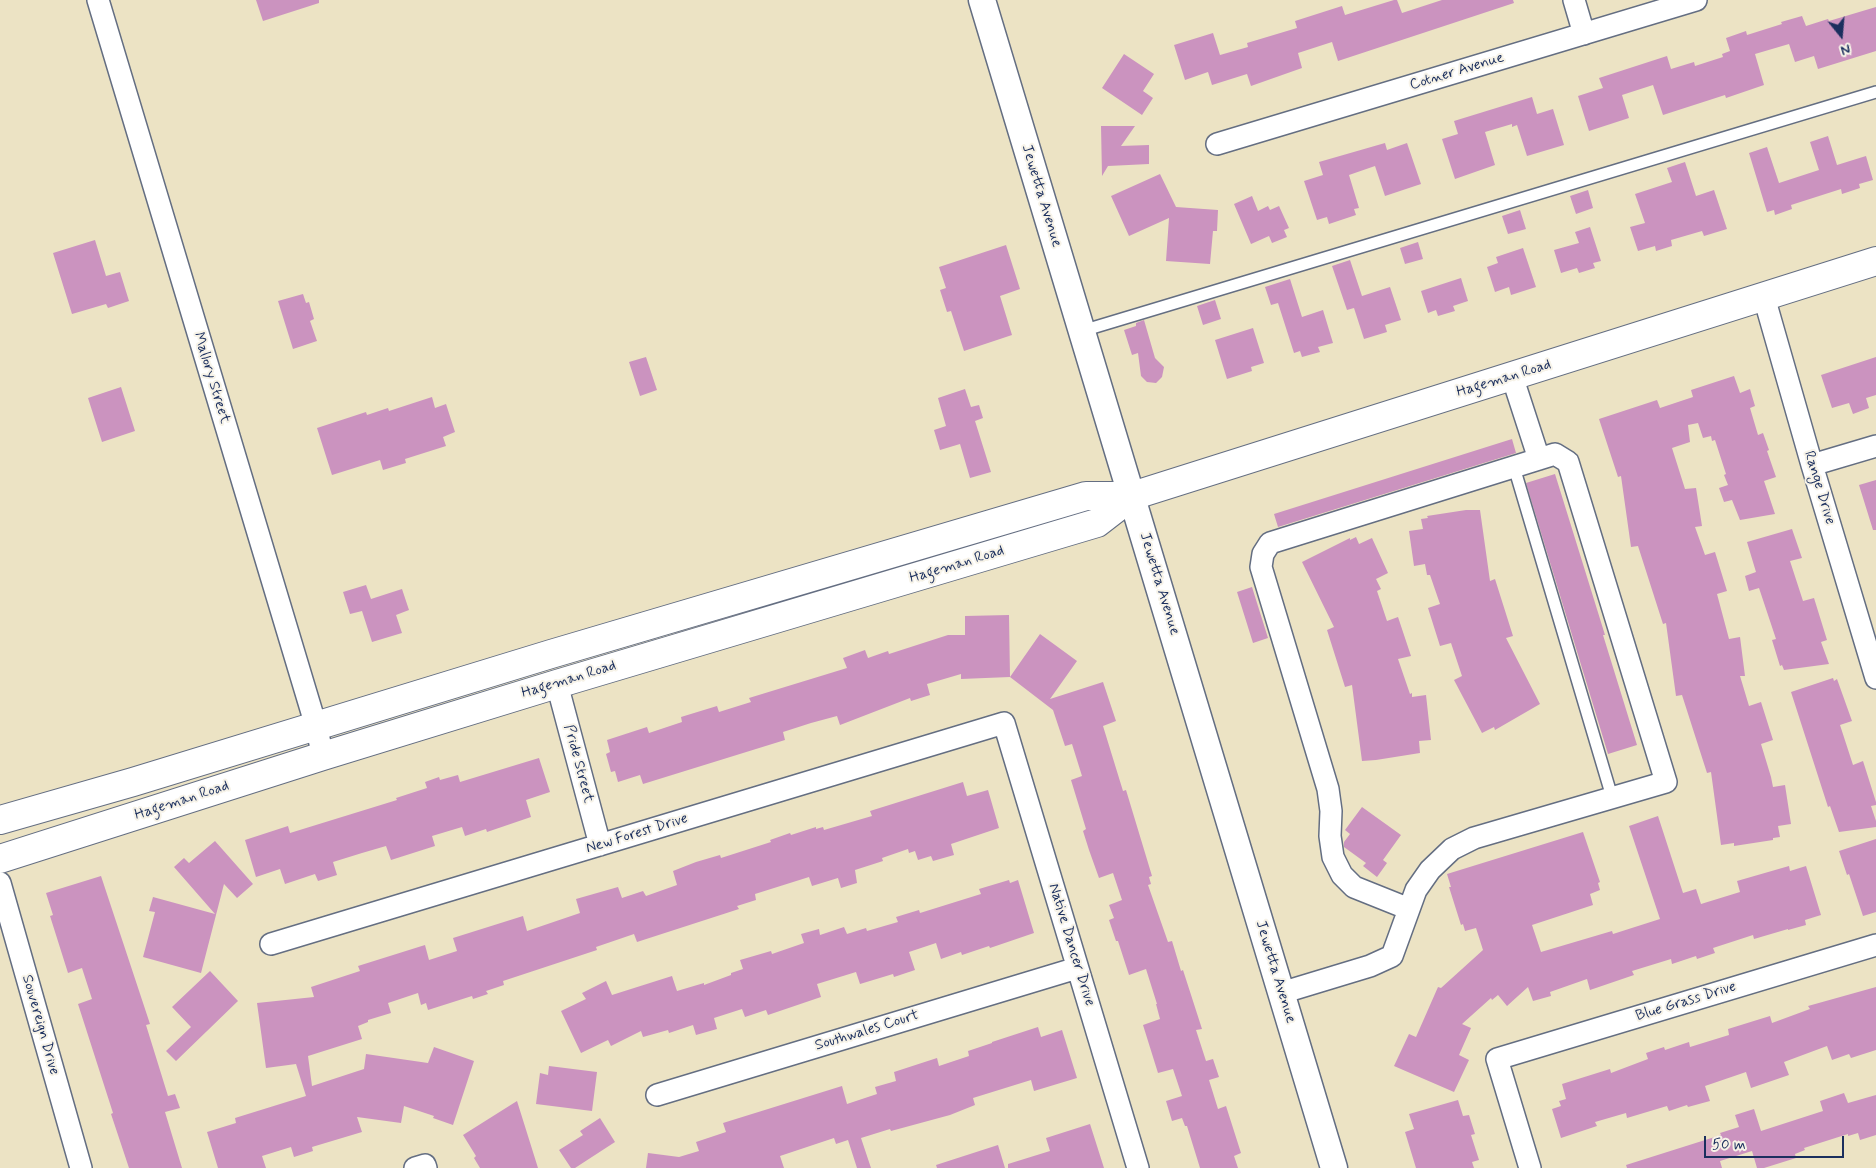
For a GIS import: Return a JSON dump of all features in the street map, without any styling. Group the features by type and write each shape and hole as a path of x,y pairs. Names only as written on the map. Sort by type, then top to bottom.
{"main road":[{"name":"Hageman Road","path":"0,820 133,782 1086,496 1132,496 1876,261"},
{"name":"Hageman Road","path":"0,859 557,684 1097,523 1132,496"},
{"path":"0,850 8,836 87,812 133,782"}],"street":[{"name":"Mallory Street","path":"98,0 316,726 323,756"},
{"name":"Jewetta Avenue","path":"982,0 1334,1168"},
{"path":"1574,0 1584,34"},
{"name":"Cotner Avenue","path":"1217,144 1696,0"},
{"name":"Range Drive","path":"1764,297 1876,678"},
{"path":"1512,376 1539,459"},
{"path":"1812,465 1876,446"},
{"path":"1282,993 1370,966 1392,956 1416,890 1430,870 1452,849 1474,838 1666,782 1568,462 1555,454 1270,543 1263,554 1261,567 1328,789 1333,857 1342,875 1354,887 1408,909"},
{"name":"Pride Street","path":"557,684 600,845"},
{"name":"New Forest Drive","path":"271,944 1004,723"},
{"name":"Native Dancer Drive","path":"1004,723 1138,1168"},
{"name":"Souvereign Drive","path":"0,883 81,1168"},
{"name":"Blue Grass Drive","path":"1530,1168 1497,1059 1876,945"},
{"name":"Southwales Court","path":"657,1095 1078,968"}],"lane":[{"path":"1082,331 1876,92"},
{"path":"1514,467 1612,797"}],"building":[{"path":"256,0 319,0 319,3 263,21"},
{"path":"1397,0 1402,13 1442,0 1513,0 1514,3 1338,61 1332,42 1298,53 1302,68 1251,86 1247,74 1212,85 1208,72 1185,80 1174,45 1213,33 1220,55 1248,47 1247,43 1297,28 1295,21 1342,6 1345,15"},
{"path":"1876,7 1876,51 1818,69 1814,56 1795,62 1789,44 1755,54 1764,85 1726,98 1725,95 1663,115 1653,85 1622,95 1629,118 1589,131 1578,96 1603,88 1599,78 1667,56 1671,69 1694,62 1695,66 1723,57 1722,54 1730,51 1726,38 1746,31 1747,35 1802,16 1806,26"},
{"path":"1124,54 1154,74 1143,91 1153,98 1142,115 1102,88"},
{"path":"1532,97 1537,114 1553,109 1564,145 1527,156 1517,125 1512,127 1512,124 1485,132 1495,165 1455,179 1442,139 1458,134 1454,121"},
{"path":"1101,126 1135,126 1121,146 1149,145 1149,164 1108,166 1102,176"},
{"path":"1828,136 1837,165 1866,156 1873,180 1859,184 1860,188 1842,194 1841,189 1791,205 1792,209 1775,215 1774,210 1767,212 1749,153 1767,147 1779,183 1819,170 1810,142"},
{"path":"1385,143 1387,150 1407,143 1421,184 1385,196 1375,166 1349,175 1359,208 1354,209 1356,215 1329,224 1327,217 1317,220 1304,181 1323,175 1319,162"},
{"path":"1685,162 1696,196 1714,190 1727,229 1704,236 1702,231 1671,240 1672,246 1656,251 1655,246 1638,251 1630,227 1645,223 1635,194 1672,182 1667,168"},
{"path":"1160,174 1176,207 1218,210 1217,231 1213,231 1210,264 1166,261 1169,218 1129,236 1111,196"},
{"path":"1588,190 1593,208 1576,214 1570,196"},
{"path":"1252,196 1258,211 1268,206 1270,210 1279,206 1289,228 1284,230 1287,237 1272,243 1269,236 1251,244 1234,204"},
{"path":"1520,210 1526,229 1508,234 1502,216"},
{"path":"1590,227 1601,261 1593,263 1595,268 1579,273 1577,268 1561,273 1554,250 1579,243 1575,232"},
{"path":"95,240 106,276 120,272 129,301 108,308 106,304 72,314 53,253"},
{"path":"1418,242 1423,259 1405,264 1400,248"},
{"path":"1006,245 1020,289 1000,296 1012,335 964,351 951,311 947,312 940,290 946,288 939,267"},
{"path":"1523,248 1536,287 1511,295 1509,287 1495,292 1487,267 1498,263 1496,257"},
{"path":"1350,260 1362,296 1390,287 1401,320 1385,325 1387,332 1364,339 1354,308 1347,310 1332,266"},
{"path":"1461,278 1468,301 1453,306 1455,311 1438,316 1436,310 1428,313 1421,291"},
{"path":"1290,279 1302,317 1323,310 1333,343 1318,347 1320,352 1302,357 1300,351 1294,353 1278,303 1271,305 1265,287"},
{"path":"303,294 306,303 309,302 314,319 310,321 317,341 293,349 278,301"},
{"path":"1215,300 1221,319 1203,325 1197,306"},
{"path":"1144,320 1155,358 1164,367 1162,377 1156,383 1147,382 1141,376 1138,353 1132,355 1124,330 1136,326 1136,323"},
{"path":"1253,328 1264,363 1251,367 1252,371 1227,379 1215,340"},
{"path":"646,357 657,390 640,396 629,362"},
{"path":"1876,357 1876,395 1866,398 1869,408 1853,414 1849,403 1832,408 1821,375"},
{"path":"1734,376 1740,393 1750,389 1755,406 1750,408 1758,435 1763,433 1769,450 1767,451 1776,477 1764,481 1775,514 1740,520 1732,500 1724,502 1719,488 1728,485 1715,440 1712,441 1711,436 1703,438 1698,423 1688,425 1690,442 1672,448 1685,489 1696,488 1702,526 1695,527 1705,555 1715,552 1727,591 1717,594 1729,639 1740,637 1745,676 1740,676 1749,706 1761,702 1773,740 1761,744 1773,787 1785,785 1791,824 1778,826 1780,837 1773,838 1773,840 1734,846 1734,843 1721,845 1711,772 1707,773 1682,695 1676,696 1666,623 1663,624 1638,546 1631,547 1621,476 1618,477 1599,419 1657,400 1660,408 1693,397 1691,390"},
{"path":"121,387 135,431 102,442 88,398"},
{"path":"965,389 971,407 979,405 983,418 975,421 991,472 970,478 960,444 940,450 934,430 946,426 938,398"},
{"path":"432,397 435,408 446,404 455,432 443,437 446,446 405,459 406,463 383,470 380,460 332,475 317,428 366,412 367,415 388,408 389,411"},
{"path":"1512,439 1516,453 1278,527 1274,514"},
{"path":"1555,474 1637,745 1608,754 1526,483"},
{"path":"1876,480 1876,530 1873,530 1859,485"},
{"path":"1466,510 1480,510 1490,581 1495,579 1513,636 1506,638 1540,704 1495,730 1494,727 1482,733 1454,680 1462,676 1451,643 1440,646 1428,608 1440,604 1430,575 1427,575 1425,564 1414,566 1409,531 1423,529 1421,519 1428,518 1427,516"},
{"path":"1792,529 1802,558 1790,561 1803,601 1814,598 1827,640 1821,642 1829,664 1784,670 1782,665 1780,666 1772,640 1776,639 1759,588 1749,591 1745,576 1756,572 1747,542"},
{"path":"1356,537 1359,544 1372,538 1388,573 1376,579 1381,589 1377,591 1387,621 1398,617 1411,656 1398,659 1412,697 1426,695 1431,740 1419,741 1420,753 1362,761 1352,685 1345,687 1327,630 1334,627 1302,562 1350,538 1350,540"},
{"path":"366,585 371,599 402,589 409,610 396,615 402,633 372,642 362,611 350,614 343,592"},
{"path":"1252,587 1268,638 1253,643 1237,592"},
{"path":"1009,615 1010,677 961,679 961,674 927,684 930,695 911,701 910,698 840,725 837,716 811,723 783,732 785,740 643,784 640,775 618,782 615,771 611,772 606,754 610,752 607,740 647,727 649,733 682,722 681,717 717,706 719,712 751,702 749,698 847,668 843,658 865,650 868,658 888,651 889,654 948,635 965,635 965,616"},
{"path":"1040,634 1077,661 1050,699 1103,682 1116,721 1103,726 1123,791 1126,790 1152,876 1149,877 1151,884 1148,885 1168,942 1172,941 1181,971 1183,970 1202,1029 1196,1030 1206,1061 1213,1059 1219,1077 1209,1080 1218,1109 1226,1106 1241,1153 1234,1156 1238,1168 1200,1168 1187,1126 1185,1126 1182,1118 1172,1121 1166,1101 1182,1096 1173,1069 1158,1073 1143,1025 1160,1019 1146,969 1129,975 1109,920 1114,918 1109,905 1122,900 1113,873 1099,878 1089,850 1083,831 1086,829 1071,780 1082,776 1072,744 1065,746 1053,710 1010,677"},
{"path":"1833,678 1834,681 1837,679 1852,721 1840,725 1853,765 1863,761 1876,802 1876,805 1871,806 1876,827 1839,832 1830,806 1828,807 1791,692"},
{"path":"539,758 550,792 526,800 531,817 487,832 486,829 465,836 462,827 432,836 435,846 391,860 386,846 362,853 333,862 337,875 318,881 315,874 285,884 280,869 256,877 245,840 288,826 290,833 397,800 396,798 427,788 425,782 439,777 440,780 458,775 460,782"},
{"path":"963,782 967,796 988,790 999,828 951,844 954,855 933,861 931,856 918,860 915,851 909,853 908,849 882,858 883,861 855,870 857,883 841,888 838,878 812,886 809,877 755,894 756,900 737,906 739,909 637,942 634,934 596,947 597,950 503,981 504,985 486,991 488,994 473,999 472,996 428,1010 426,1003 421,1005 418,993 388,1003 391,1013 368,1020 368,1022 358,1026 362,1039 308,1056 312,1086 364,1069 366,1054 428,1063 434,1047 474,1061 453,1125 433,1118 434,1116 404,1106 401,1123 357,1117 362,1132 312,1147 313,1151 294,1157 291,1147 262,1156 266,1168 218,1168 207,1132 236,1123 235,1118 306,1096 296,1064 266,1068 257,1003 314,997 311,987 360,971 358,966 425,945 429,960 457,951 453,938 523,916 527,931 580,913 576,899 618,887 622,898 643,891 646,896 677,885 673,871 696,862 720,855 721,858 771,842 770,840 790,833 791,835 816,827 816,829 823,827 824,830 872,816 870,811"},
{"path":"1362,807 1401,835 1383,860 1387,863 1377,877 1363,866 1366,863 1344,847 1344,842 1350,834 1345,830"},
{"path":"1658,816 1683,893 1696,889 1701,904 1740,892 1737,881 1789,866 1790,871 1806,866 1821,915 1805,920 1806,925 1754,939 1753,935 1713,948 1715,953 1697,959 1696,956 1672,964 1671,959 1632,971 1634,975 1590,990 1587,979 1550,992 1551,996 1533,1001 1528,987 1507,1006 1498,995 1492,1000 1491,998 1462,1024 1471,1028 1459,1055 1469,1060 1454,1092 1394,1066 1409,1034 1416,1037 1438,987 1441,988 1483,950 1476,928 1465,931 1463,924 1461,925 1449,887 1451,887 1447,874 1583,832 1600,882 1598,883 1600,890 1590,894 1593,905 1532,925 1541,952 1612,931 1613,934 1660,919 1629,826"},
{"path":"1876,839 1876,912 1863,916 1839,851"},
{"path":"215,841 253,884 237,898 224,884 201,973 143,957 155,912 149,911 153,897 215,914 174,867 184,858 189,863"},
{"path":"101,876 150,1024 146,1025 168,1096 175,1094 180,1108 165,1112 182,1168 129,1168 78,1004 92,999 82,968 68,973 50,916 53,915 46,893"},
{"path":"1009,880 1010,883 1018,880 1034,933 990,948 989,946 962,955 961,952 941,959 936,943 909,952 915,970 894,977 893,974 860,984 856,972 817,984 821,997 768,1015 766,1010 745,1017 742,1009 714,1018 717,1029 696,1035 693,1025 669,1033 668,1030 643,1037 641,1031 611,1046 608,1040 581,1053 561,1011 586,999 582,993 606,981 612,995 672,976 677,991 704,983 704,985 743,969 740,960 771,951 772,954 804,943 801,934 819,929 820,935 844,927 847,934 866,928 867,931 898,922 896,917 919,910 920,913 981,894 979,889"},
{"path":"210,971 238,1001 176,1061 166,1051 191,1027 172,1007"},
{"path":"1876,987 1876,1050 1851,1058 1849,1054 1832,1060 1827,1046 1784,1062 1789,1075 1751,1088 1746,1072 1705,1086 1710,1101 1688,1107 1687,1105 1669,1111 1667,1106 1627,1118 1626,1113 1595,1122 1597,1126 1561,1138 1552,1109 1561,1106 1559,1101 1566,1099 1562,1084 1610,1069 1611,1073 1648,1059 1646,1053 1664,1047 1665,1050 1689,1042 1690,1047 1729,1035 1728,1029 1770,1016 1772,1023 1810,1009 1808,1006"},
{"path":"1038,1027 1041,1037 1062,1030 1077,1078 1034,1091 1031,1080 973,1098 975,1105 950,1115 861,1138 871,1168 857,1168 848,1140 836,1144 834,1138 780,1156 784,1168 646,1168 648,1153 679,1157 699,1151 696,1142 726,1132 723,1123 842,1086 847,1104 877,1094 875,1087 896,1081 894,1072 937,1058 939,1066 969,1056 968,1051"},
{"path":"549,1066 597,1072 592,1111 536,1104 540,1073 548,1075"},
{"path":"1844,1093 1848,1103 1876,1095 1876,1135 1860,1140 1858,1133 1848,1136 1848,1134 1804,1148 1805,1150 1795,1154 1796,1158 1764,1168 1757,1168 1752,1151 1720,1161 1722,1168 1627,1168 1626,1165 1721,1135 1720,1133 1739,1127 1735,1115 1754,1109 1761,1131 1823,1111 1820,1101"},
{"path":"1458,1100 1463,1116 1469,1115 1475,1134 1471,1135 1479,1160 1472,1162 1474,1168 1416,1168 1405,1132 1414,1129 1409,1114"},
{"path":"517,1101 538,1168 480,1168 474,1158 476,1156 463,1135"},
{"path":"600,1118 615,1142 575,1168 571,1168 559,1150 583,1135 580,1131"},
{"path":"1090,1124 1104,1168 1008,1168 1008,1164 1050,1151 1046,1138"},
{"path":"998,1145 1005,1168 937,1168 936,1165"}]}
